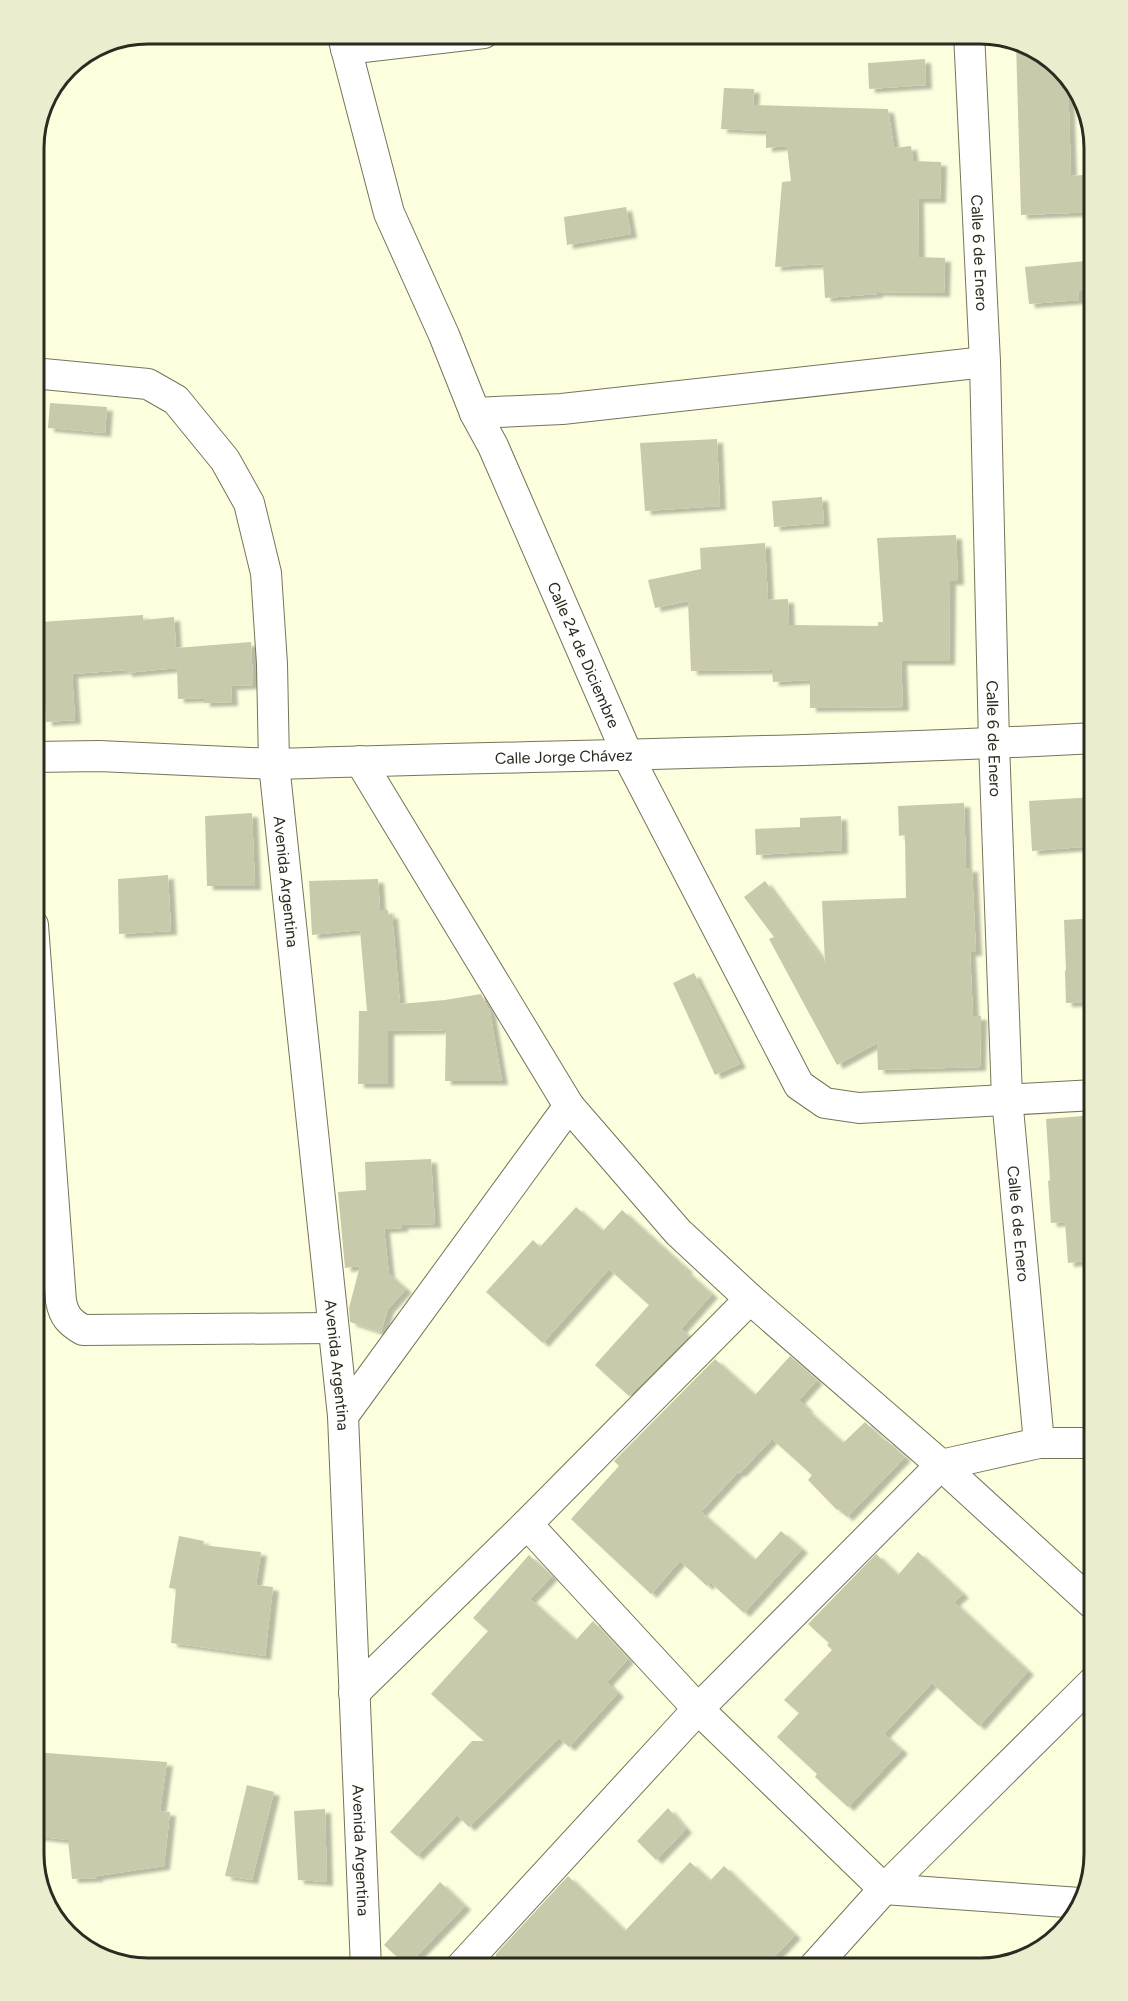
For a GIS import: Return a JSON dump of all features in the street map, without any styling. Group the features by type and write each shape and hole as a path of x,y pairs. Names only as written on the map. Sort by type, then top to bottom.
{"street":[{"name":"Calle 24 de Diciembre","path":"345,44 388,213 444,335 475,413 493,446 627,756 799,1084 825,1103 859,1108 1007,1098"},
{"name":"Calle 6 de Enero","path":"970,44 985,362 994,743 1007,1098 1039,1443"},
{"path":"475,413 562,409 985,362"},
{"name":"Avenida Argentina","path":"44,374 148,384 176,400 225,460 249,503 266,573 272,664 274,764 343,1416 366,1957"},
{"name":"Calle Jorge Chávez","path":"44,758 99,756 274,764 627,756 1084,739"},
{"path":"360,761 569,1106 678,1232 750,1299 940,1465 1084,1596"},
{"path":"44,1073 61,1301 64,1314 71,1324 83,1330 332,1328"},
{"path":"1007,1098 1084,1095"},
{"path":"343,1416 569,1106"},
{"path":"354,1693 527,1524 750,1299"},
{"path":"470,1957 698,1709 940,1465 1039,1443 1084,1443"},
{"path":"527,1524 698,1709 884,1888 1072,1902"},
{"path":"822,1958 884,1888 1084,1691"}],"building":[{"path":"1016,50 1049,69 1068,92 1071,176 1084,175 1084,212 1021,215"},
{"path":"925,59 926,85 869,89 868,63"},
{"path":"724,88 754,89 753,105 888,109 894,148 911,146 913,161 941,162 940,199 918,199 919,257 945,258 944,293 877,292 877,294 825,298 823,264 775,267 782,182 791,181 787,146 766,148 766,131 721,129"},
{"path":"626,207 631,234 567,245 564,217"},
{"path":"1084,261 1084,291 1078,291 1079,300 1029,304 1025,267"},
{"path":"50,403 107,407 105,433 48,428"},
{"path":"717,439 720,506 645,511 640,443"},
{"path":"822,497 824,523 774,527 772,501"},
{"path":"956,535 958,581 950,581 949,661 901,661 903,707 810,708 810,680 773,682 772,670 691,671 688,601 655,608 648,580 701,569 700,548 765,543 768,600 788,599 789,625 878,626 878,622 883,622 877,538"},
{"path":"143,615 143,620 174,617 176,648 251,642 253,685 231,686 232,702 204,703 204,698 178,699 177,668 126,673 126,670 72,674 75,720 46,722 44,622"},
{"path":"1084,798 1084,847 1032,851 1029,801"},
{"path":"964,803 966,868 972,868 976,952 970,952 973,1016 981,1016 980,1067 878,1070 877,1043 837,1065 769,939 774,937 744,897 765,881 825,963 822,901 906,898 905,835 899,836 898,806"},
{"path":"252,813 255,886 207,886 205,816"},
{"path":"841,816 842,850 756,855 755,829 800,827 800,818"},
{"path":"168,875 171,931 119,934 118,879"},
{"path":"378,879 380,910 388,910 388,915 392,914 400,1004 481,994 490,1012 502,1081 445,1081 446,1030 388,1031 388,1084 358,1084 359,1011 367,1011 360,930 312,935 309,881"},
{"path":"1084,919 1084,1002 1066,1003 1064,920"},
{"path":"694,973 740,1064 715,1075 673,983"},
{"path":"1084,1116 1084,1261 1068,1263 1065,1222 1051,1223 1046,1119"},
{"path":"431,1159 435,1224 402,1225 402,1228 384,1229 389,1274 406,1289 388,1309 381,1332 350,1322 349,1308 360,1266 345,1268 338,1192 366,1190 365,1162"},
{"path":"576,1207 603,1231 622,1210 712,1294 681,1329 689,1336 629,1396 595,1365 649,1305 609,1269 543,1343 486,1292 533,1240 540,1247"},
{"path":"790,1356 817,1380 799,1400 843,1443 865,1422 905,1457 847,1517 837,1510 808,1480 812,1475 772,1439 701,1512 755,1560 781,1531 802,1549 744,1613 710,1582 707,1586 680,1561 651,1594 571,1519 619,1466 614,1461 715,1359 755,1395"},
{"path":"179,1536 204,1541 203,1545 261,1552 256,1585 273,1587 265,1656 171,1643 176,1589 169,1588"},
{"path":"918,1552 963,1594 954,1602 1028,1671 979,1726 932,1683 884,1734 902,1750 848,1807 815,1777 817,1774 777,1737 799,1713 784,1700 832,1650 827,1645 829,1643 808,1624 876,1554 898,1575"},
{"path":"529,1555 552,1576 530,1599 576,1640 593,1621 628,1659 607,1682 618,1693 569,1747 559,1738 469,1827 457,1815 417,1856 390,1832 472,1741 484,1741 431,1694 488,1631 473,1618"},
{"path":"44,1753 167,1762 160,1811 170,1812 164,1866 97,1876 97,1878 72,1879 68,1840 44,1837"},
{"path":"247,1785 274,1792 252,1880 225,1876"},
{"path":"668,1808 686,1829 656,1860 637,1841"},
{"path":"325,1809 327,1882 298,1880 294,1811"},
{"path":"690,1862 710,1881 724,1866 795,1935 774,1958 496,1957 496,1954 568,1876 625,1931"},
{"path":"440,1882 465,1906 415,1957 397,1957 384,1945"}]}
